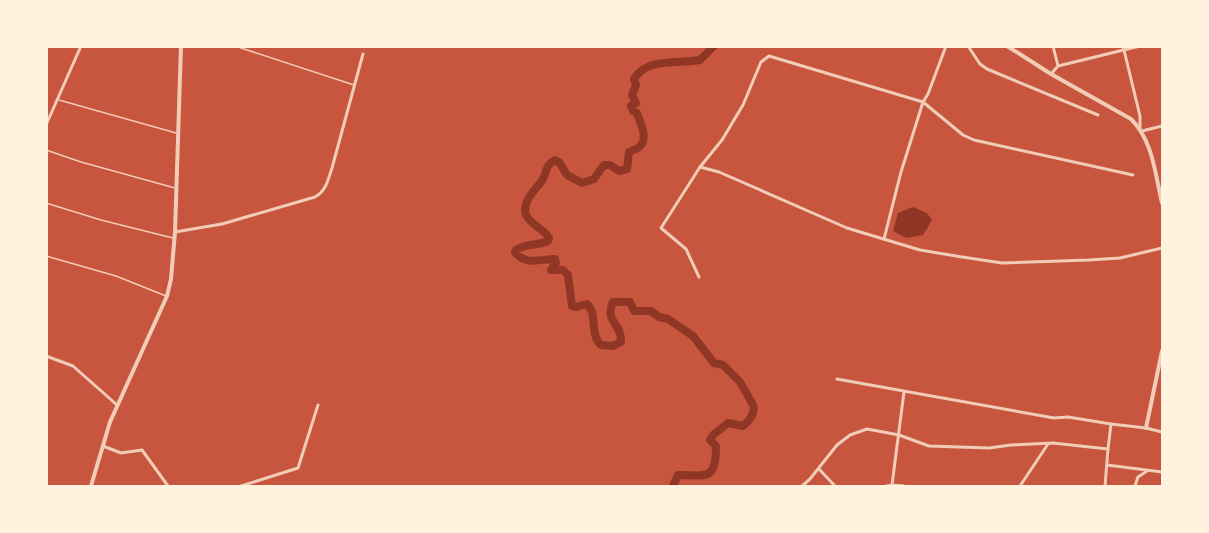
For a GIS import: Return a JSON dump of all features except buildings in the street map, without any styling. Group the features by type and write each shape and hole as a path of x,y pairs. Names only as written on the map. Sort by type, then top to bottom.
{"street":[{"path":"46,125 81,46"},
{"path":"91,486 117,405 167,296 171,279 175,232 181,46"},
{"path":"884,239 901,172 923,102 946,46"},
{"path":"968,46 980,64 987,69 1098,115"},
{"path":"1007,46 1051,74 1131,119 1141,130 1150,149 1162,203"},
{"path":"1053,46 1058,66"},
{"path":"1051,74 1058,66 1124,48 1140,46"},
{"path":"1124,48 1140,116 1141,130"},
{"path":"175,232 222,224 312,198 322,193 329,179 363,54"},
{"path":"699,277 686,249 661,228 700,167 722,140 743,105 761,62 766,57 774,56 923,102 963,135 974,140 1133,175"},
{"path":"1141,130 1162,126"},
{"path":"700,167 719,172 846,228 920,250 1002,262 1120,258 1162,248"},
{"path":"1146,428 1162,351"},
{"path":"46,356 73,366 117,405"},
{"path":"837,379 1054,418 1068,417 1162,432"},
{"path":"892,485 904,391"},
{"path":"241,486 298,468 318,405"},
{"path":"1105,486 1112,424"},
{"path":"802,486 819,469 837,445 858,431 875,429 928,446 989,448 1053,443 1108,449"},
{"path":"1020,486 1048,444"},
{"path":"102,446 122,453 142,450 168,486"},
{"path":"1107,465 1162,472"},
{"path":"819,469 835,486"},
{"path":"1135,486 1138,477 1148,471"},
{"path":"886,486 904,486"}],"lane":[{"path":"235,46 354,85"},
{"path":"58,100 177,133"},
{"path":"46,150 176,188"},
{"path":"46,203 174,239"},
{"path":"46,256 116,276 167,296"}],"shaded area":[{"path":"913,207 927,213 932,220 923,235 906,238 893,231 898,213"}],"waterway":[{"path":"673,486 678,475 708,474 716,458 716,446 710,440 713,435 728,423 743,426 748,422 754,411 753,405 740,382 723,365 714,363 693,336 668,319 659,317 651,311 634,311 630,302 613,302 611,309 621,342 613,346 601,345 595,335 590,308 587,304 572,306 568,275 563,270 551,270 556,263 555,259 528,260 515,252 524,246 548,241 547,235 528,218 525,210 530,196 543,179 550,164 555,160 559,162 567,175 582,183 594,179 604,165 610,165 619,171 627,169 629,152 642,144 644,136 637,113 631,106 636,103 632,95 636,85 634,79 640,72 655,64 700,60 714,46"}]}
